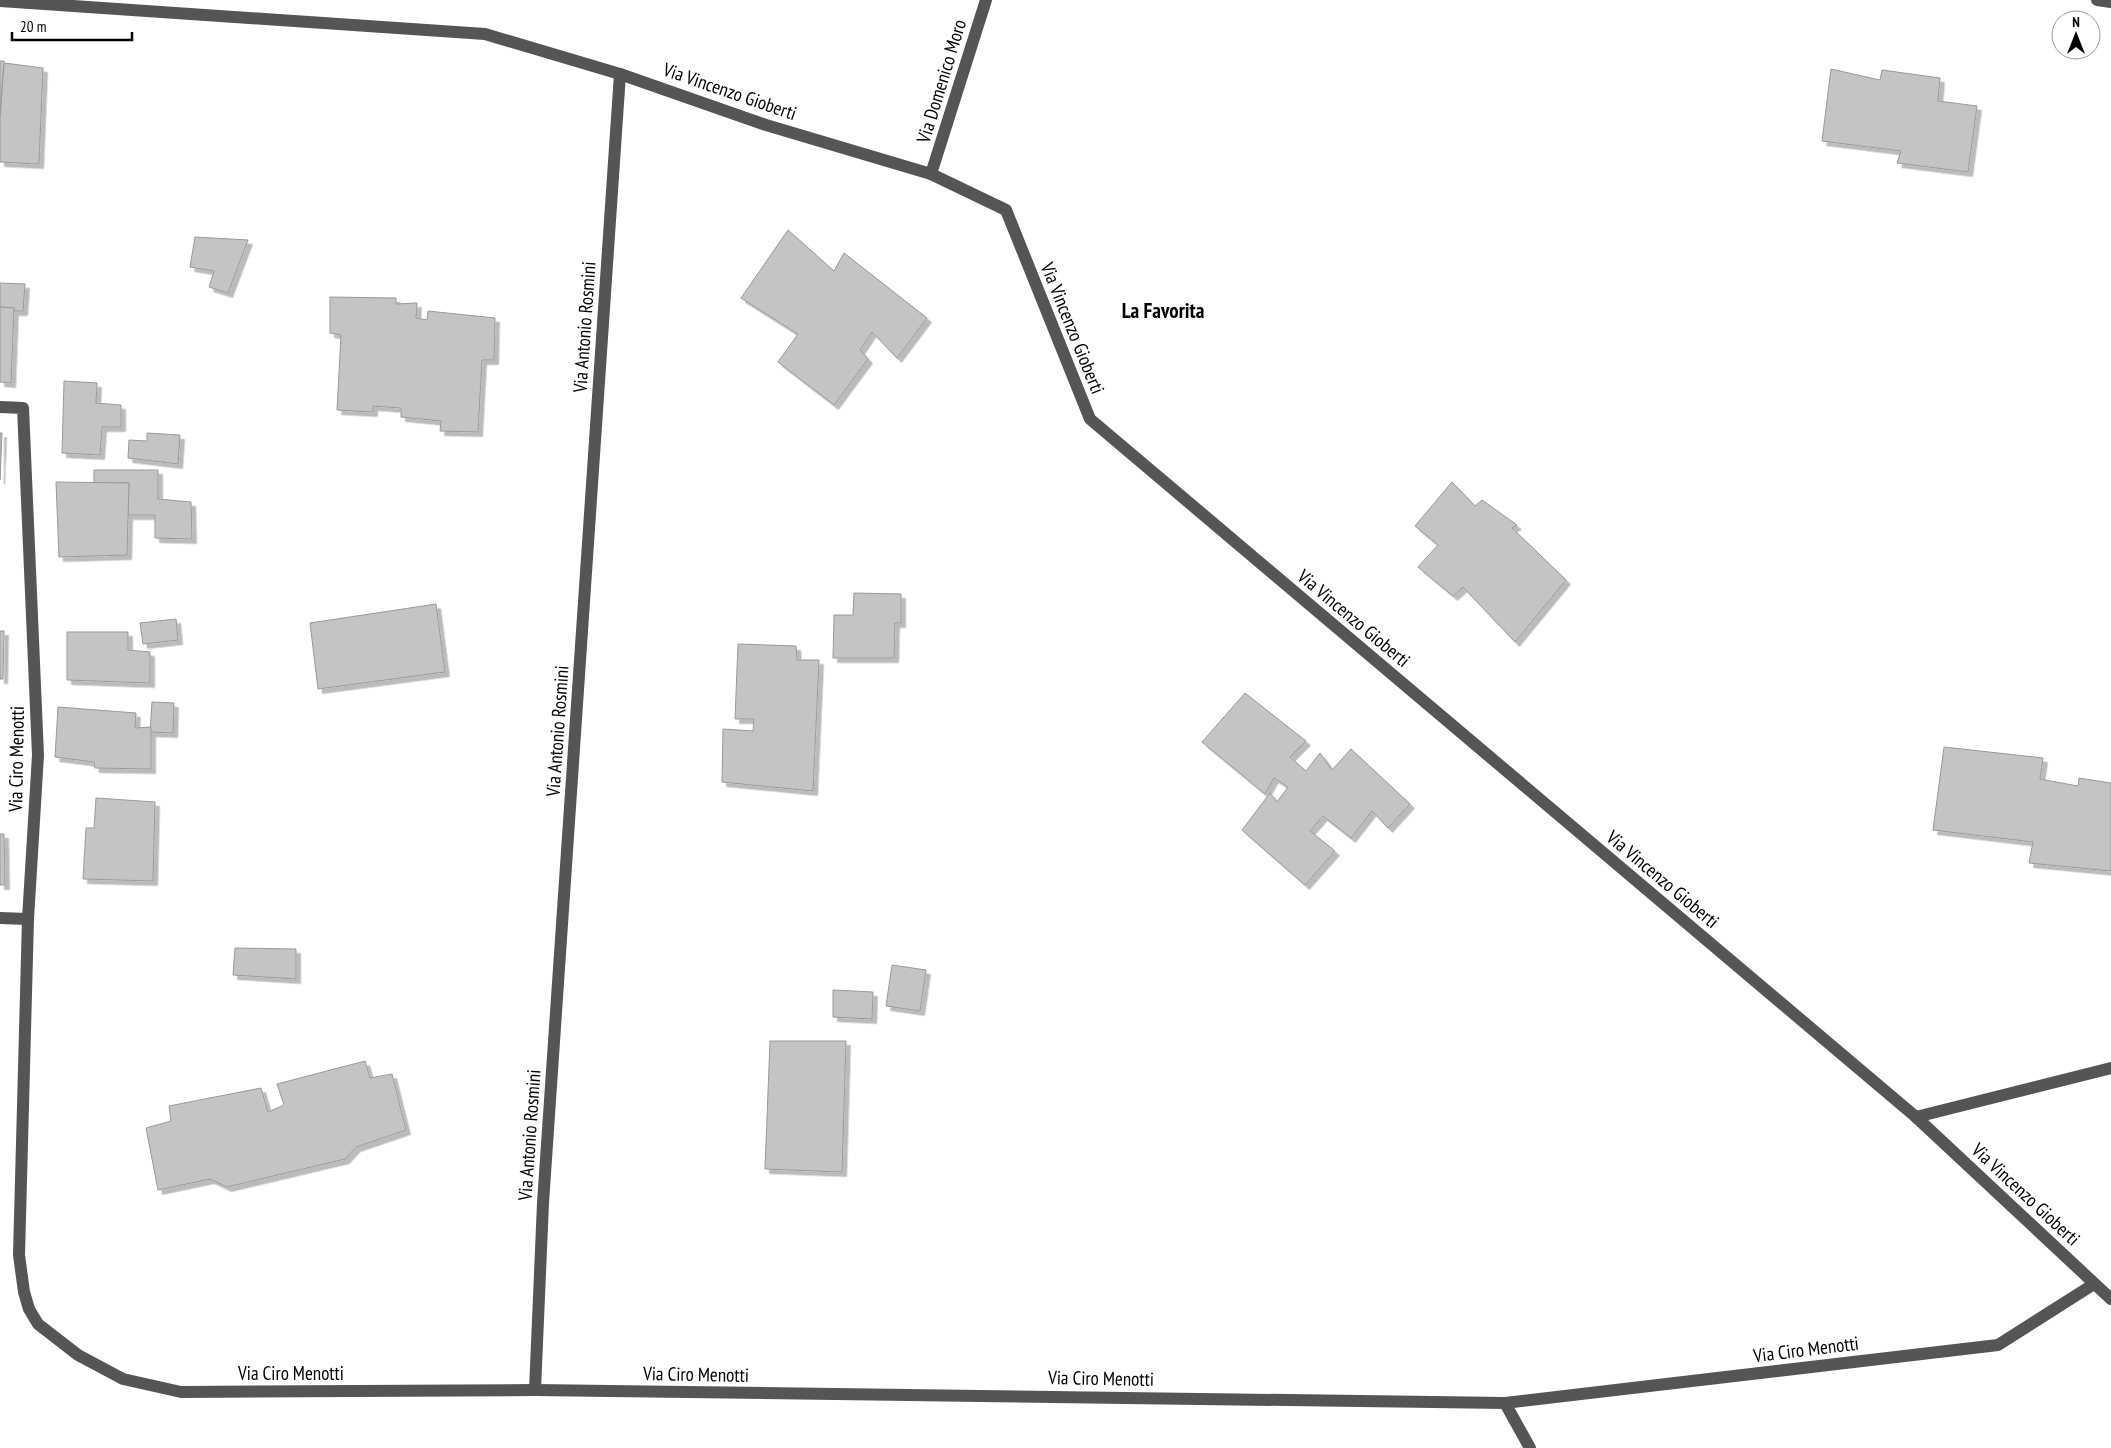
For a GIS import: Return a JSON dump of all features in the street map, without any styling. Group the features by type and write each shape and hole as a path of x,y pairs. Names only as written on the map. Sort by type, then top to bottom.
{"street":[{"name":"Via Domenico Moro","path":"932,174 986,0"},
{"path":"2097,0 2111,2"},
{"name":"Via Vincenzo Gioberti","path":"0,1 486,34 620,74 766,125 932,174 1006,210 1090,419 1916,1117 2111,1299"},
{"name":"Via Antonio Rosmini","path":"535,1390 543,1203 620,74"},
{"name":"Via Ciro Menotti","path":"0,407 23,408 38,755 28,918 19,1255 24,1292 29,1309 38,1324 78,1355 123,1379 181,1392 535,1390 1505,1403 1998,1345 2094,1284"},
{"path":"0,918 28,918"},
{"path":"1916,1117 2111,1068"},
{"path":"1505,1403 1530,1448"}],"building":[{"path":"0,61 4,61 0,115"},
{"path":"4,63 43,68 39,164 0,162 0,119"},
{"path":"1831,69 1880,80 1882,70 1940,78 1938,101 1977,106 1968,172 1897,163 1901,151 1822,141"},
{"path":"788,230 834,271 844,253 927,318 897,358 872,332 860,350 868,359 834,405 778,362 798,334 741,298"},
{"path":"195,237 248,240 228,293 209,287 214,271 190,267"},
{"path":"0,283 25,284 23,311 14,311 14,308 0,307"},
{"path":"330,297 396,298 396,304 417,303 416,318 427,320 428,311 495,318 494,360 482,360 478,432 440,431 441,421 401,417 401,408 373,406 373,412 337,410 341,335 330,333"},
{"path":"0,307 14,308 11,383 0,382"},
{"path":"64,381 97,383 96,403 121,405 121,427 102,427 100,455 62,453"},
{"path":"0,433 2,433 0,480"},
{"path":"147,433 180,435 178,464 128,458 129,440 147,441"},
{"path":"94,470 158,470 158,499 191,502 192,539 155,538 155,515 128,515 129,483 94,483"},
{"path":"56,482 129,483 127,555 59,557"},
{"path":"1452,482 1475,506 1482,500 1517,525 1512,528 1566,580 1515,642 1463,587 1453,596 1418,567 1438,545 1415,526"},
{"path":"854,593 901,594 901,623 895,623 894,658 833,658 834,615 853,615"},
{"path":"436,604 445,672 318,689 310,623"},
{"path":"176,619 178,640 143,644 140,623"},
{"path":"0,631 4,631 3,679 0,679"},
{"path":"67,632 128,632 128,650 150,652 150,683 67,680"},
{"path":"738,644 796,646 797,660 819,660 813,791 722,782 723,729 753,731 754,719 735,719"},
{"path":"1245,693 1306,741 1290,757 1306,771 1320,753 1332,770 1351,749 1410,804 1388,828 1372,811 1351,838 1323,816 1310,831 1335,851 1305,885 1242,830 1270,793 1277,802 1288,787 1274,778 1265,794 1202,742"},
{"path":"152,702 174,703 173,733 150,732"},
{"path":"58,707 136,713 135,728 151,727 151,769 95,768 94,762 55,757"},
{"path":"1944,747 2043,758 2040,779 2078,786 2079,778 2111,783 2111,871 2029,863 2033,842 1933,830"},
{"path":"96,798 155,802 153,881 83,879 86,828 94,828"},
{"path":"0,834 4,834 5,885 0,885"},
{"path":"235,948 296,949 296,979 233,975"},
{"path":"892,965 926,970 920,1011 886,1006"},
{"path":"833,990 873,992 872,1019 833,1017"},
{"path":"770,1041 846,1041 842,1172 765,1169"},
{"path":"365,1061 370,1078 392,1074 406,1130 356,1147 345,1159 227,1187 210,1179 158,1190 146,1128 171,1121 169,1106 261,1088 268,1112 284,1105 277,1084"}],"district":[{"name":"La Favorita","path":"1163,310"}]}
